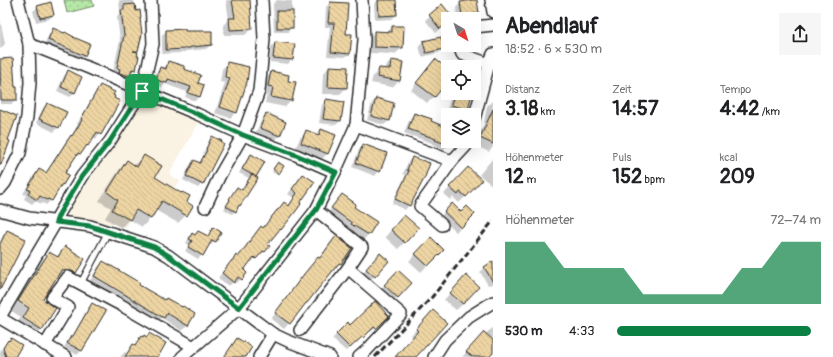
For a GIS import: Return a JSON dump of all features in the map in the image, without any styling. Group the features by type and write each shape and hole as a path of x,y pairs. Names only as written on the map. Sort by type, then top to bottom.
{"street":[{"path":"0,189 5,183 20,153 27,117 30,83 29,44 18,0"},
{"path":"66,357 0,317 82,176 110,141 142,91 152,44 151,0"},
{"path":"205,207 220,175 243,135 260,90 264,39 262,0"},
{"path":"182,357 239,308 316,210 336,172 356,124 364,40 362,0"},
{"path":"491,0 493,12"},
{"path":"481,26 493,25"},
{"path":"29,44 89,68 243,135 336,172"},
{"path":"461,52 462,54 491,59 477,108"},
{"path":"356,124 452,161"},
{"path":"442,225 420,206 452,161 464,148"},
{"path":"0,210 29,218 90,226 154,247 169,256 273,334 330,357"},
{"path":"300,330 348,268 362,247 316,210"},
{"path":"348,268 401,314 359,357"},
{"path":"45,345 68,307 52,298 68,277 121,305 194,347"},
{"path":"434,357 445,340 469,317 493,302"},
{"path":"259,357 273,334"}],"lane":[{"path":"81,283 108,232"}],"shaded area":[{"path":"147,96 199,122 169,174 180,181 174,189 171,187 151,219 136,210 127,227 64,215"}],"green space":[{"path":"64,0 92,0 94,6 67,13"}],"building":[{"path":"232,0 250,0 252,29 230,30 229,18 235,18"},
{"path":"378,0 396,0 397,15 379,16"},
{"path":"477,0 479,12 461,12 460,2"},
{"path":"51,2 54,15 40,18 37,6"},
{"path":"330,2 348,3 346,34 352,34 350,54 331,52 334,23 328,23"},
{"path":"135,4 136,11 140,10 142,34 138,51 133,51 138,52 137,56 139,56 136,70 132,69 130,76 119,73 120,69 117,68 124,35 121,10 124,10 124,5"},
{"path":"442,4 448,12 441,12 440,29 429,15"},
{"path":"277,11 293,11 293,28 277,28"},
{"path":"392,26 404,26 403,48 374,47 374,31 392,32"},
{"path":"53,28 90,44 85,56 48,40"},
{"path":"185,29 185,31 212,31 212,45 166,50 166,30"},
{"path":"441,37 441,50 426,53 423,41"},
{"path":"275,42 295,44 293,60 273,58"},
{"path":"13,58 15,87 17,87 17,100 1,100 0,59"},
{"path":"435,59 441,64 441,90 435,97 416,83"},
{"path":"391,60 403,62 400,81 377,77 379,68 390,69"},
{"path":"168,61 184,66 184,69 201,75 198,83 204,85 200,97 188,93 191,87 168,79 167,83 156,80 160,67 166,69"},
{"path":"227,62 249,67 247,82 237,113 220,107 230,78 225,77"},
{"path":"329,66 348,67 347,88 328,87"},
{"path":"68,70 82,77 75,93 61,87"},
{"path":"271,71 289,75 288,81 296,82 292,101 271,97 273,87 268,86"},
{"path":"100,85 115,92 113,95 115,96 114,98 120,101 101,135 97,132 81,154 78,153 65,173 69,175 52,201 40,196 37,200 28,194 30,190 27,189 39,169 46,173 71,135 72,136"},
{"path":"376,98 394,103 390,121 371,116"},
{"path":"326,99 344,102 341,121 323,119"},
{"path":"452,100 470,100 468,108 461,108 451,105"},
{"path":"47,103 67,112 59,128 39,119"},
{"path":"0,109 17,116 1,165 0,165"},
{"path":"493,109 493,144 481,138"},
{"path":"266,113 286,122 280,136 260,128"},
{"path":"414,113 432,119 431,121 441,125 441,142 435,140 436,139 408,129"},
{"path":"321,129 336,135 328,154 301,143 306,130 319,135"},
{"path":"212,136 222,141 221,142 224,144 203,185 186,176 194,160 200,163"},
{"path":"363,144 387,153 380,172 356,163"},
{"path":"251,154 265,162 256,177 242,169"},
{"path":"144,155 162,166 155,177 181,193 182,192 190,196 187,202 193,206 187,216 162,201 151,219 136,210 130,220 112,210 118,200 107,192 127,160 137,167"},
{"path":"412,157 430,163 425,177 410,206 395,199 409,171 407,170"},
{"path":"278,162 284,166 279,174 273,169"},
{"path":"468,167 482,180 466,197 460,192 458,195 449,187"},
{"path":"252,174 258,178 240,206 239,205 236,212 226,206 237,187 242,190"},
{"path":"303,174 315,182 296,211 267,245 270,246 256,259 254,257 244,270 247,273 242,280 238,277 234,283 222,273 236,255 238,257 261,226 263,228 284,202 289,206 297,193 292,189"},
{"path":"342,194 356,204 354,207 377,222 369,235 351,224 352,223 331,208"},
{"path":"452,203 461,212 467,206 475,214 461,228 444,212"},
{"path":"404,215 419,228 405,243 391,230"},
{"path":"213,227 221,232 216,242 212,240 203,256 188,247 192,241 189,239 192,233 195,235 198,231 208,236"},
{"path":"7,230 26,239 0,290 0,244"},
{"path":"336,236 352,248 341,264 339,263 290,324 275,313 304,274 318,257 320,258"},
{"path":"431,237 444,250 428,266 415,254"},
{"path":"65,246 85,259 76,273 62,269 43,299 56,308 42,330 23,318 29,308 18,301 49,252 58,257"},
{"path":"380,253 389,261 375,277 366,269"},
{"path":"103,261 165,300 166,298 182,307 183,306 195,314 188,326 167,313 164,318 94,276"},
{"path":"493,261 493,282 484,267"},
{"path":"398,270 412,283 398,298 384,285"},
{"path":"466,275 479,287 463,304 450,293"},
{"path":"375,301 389,316 376,329 374,327 350,348 336,334 348,322 350,325"},
{"path":"92,303 106,311 82,351 67,343 71,336 73,336"},
{"path":"433,310 447,323 416,357 395,357 418,331 416,329"},
{"path":"484,332 493,340 493,353 489,357 473,357 466,352"},
{"path":"149,333 166,343 158,357 125,357 133,344 135,345 141,336 143,337 144,335 147,337"},
{"path":"11,338 22,345 15,357 6,357 3,348"},
{"path":"237,338 252,347 246,357 224,357"}],"railway":[{"path":"375,357 432,297 493,221"}],"route":[{"path":"142,91 243,135 336,172 316,210 239,308 169,256 154,247 90,226 56,222 59,214 82,176 110,141 142,91"}]}
